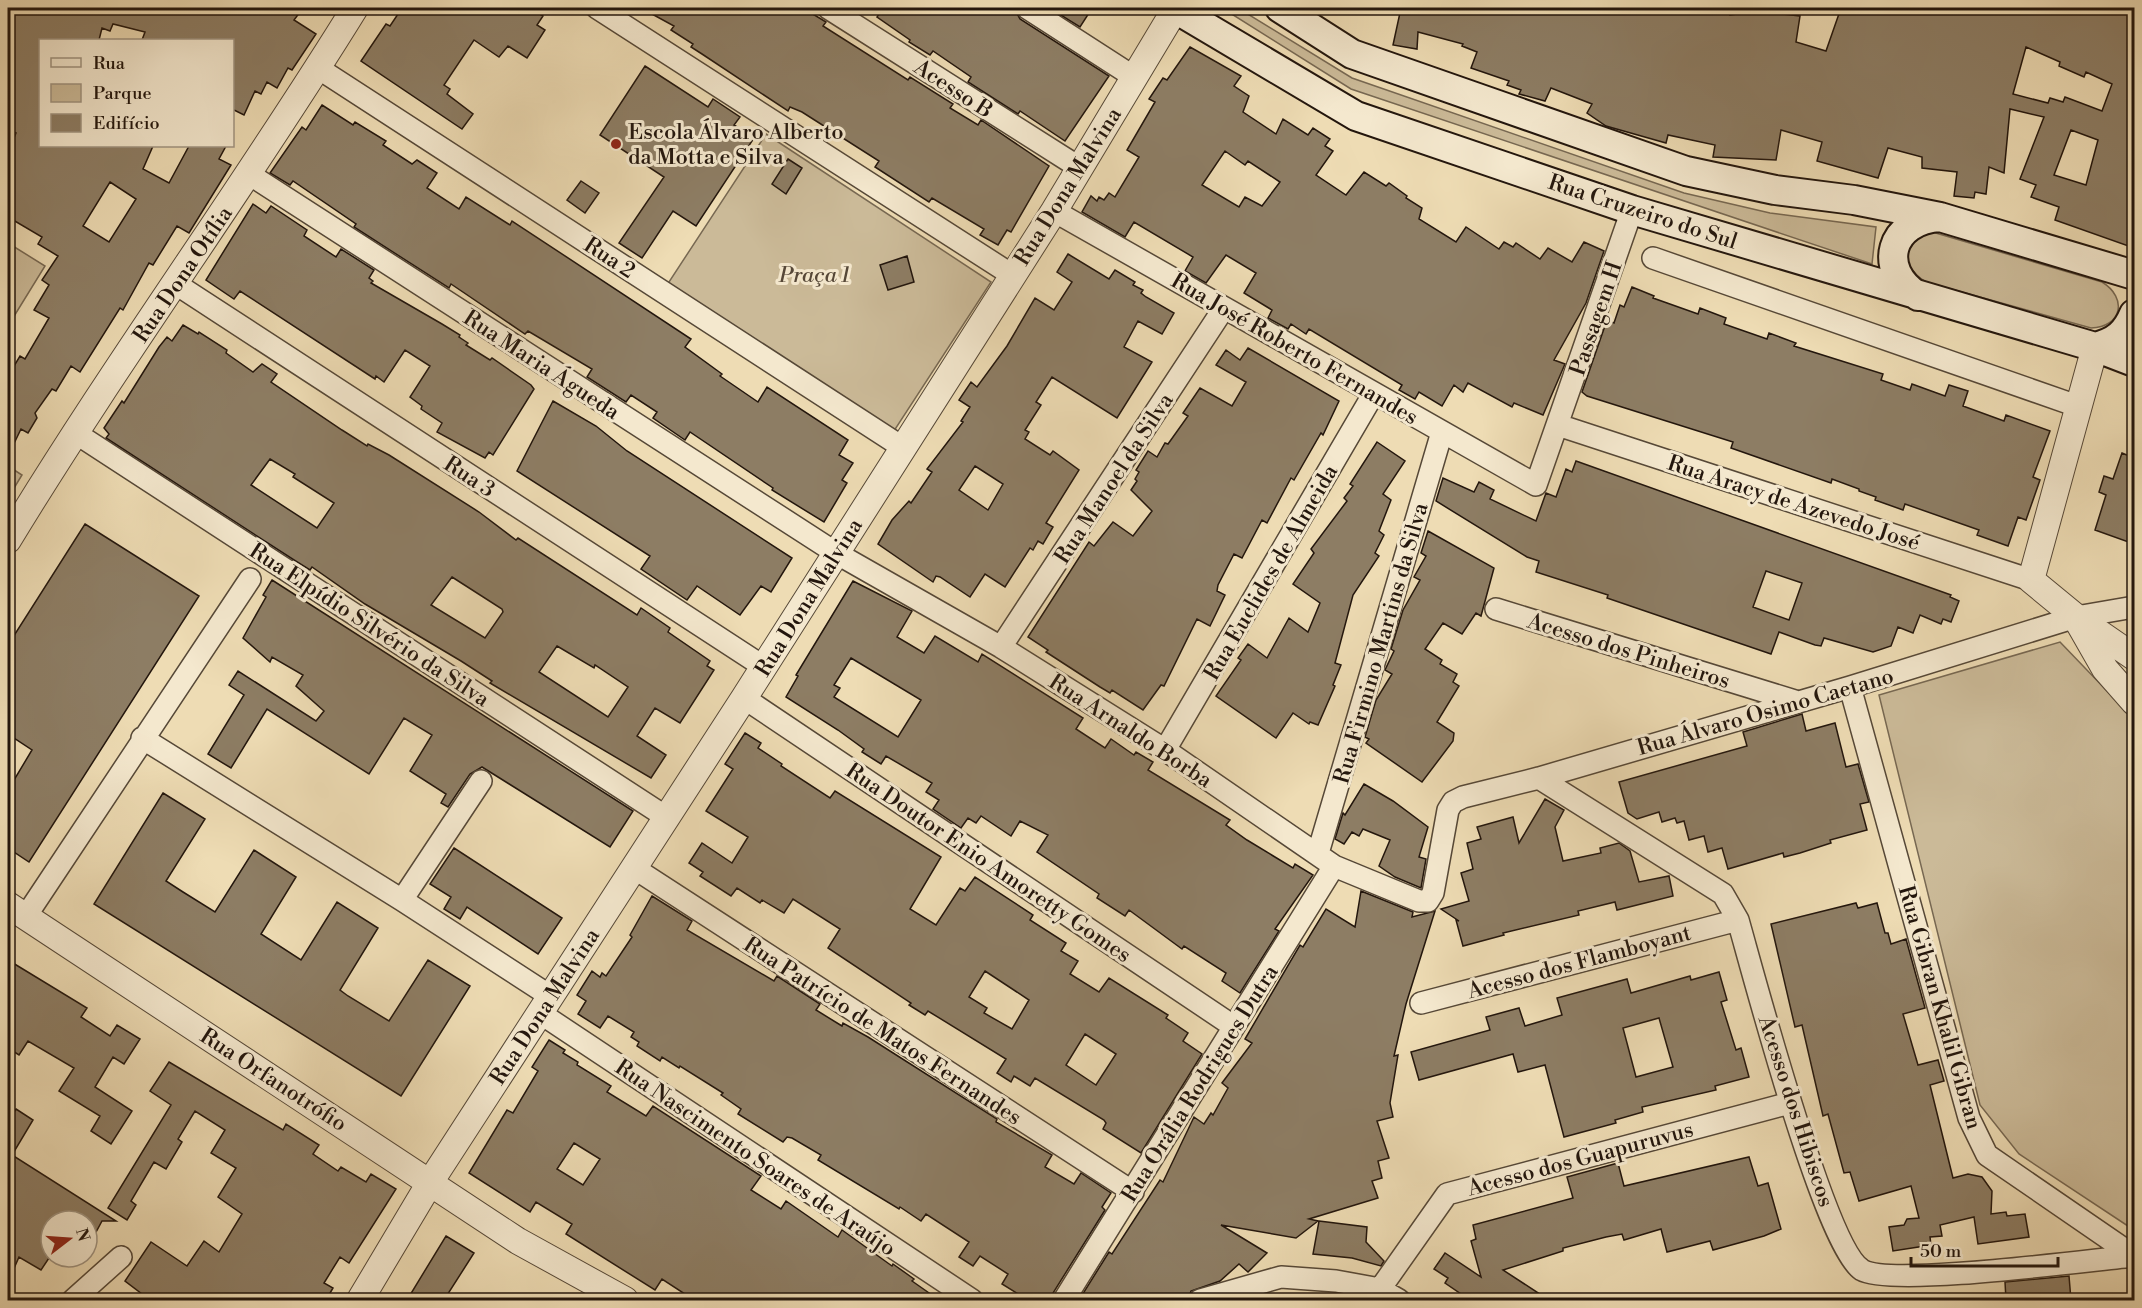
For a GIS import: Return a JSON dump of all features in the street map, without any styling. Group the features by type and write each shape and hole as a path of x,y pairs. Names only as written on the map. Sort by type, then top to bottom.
{"main road":[{"name":"Rua Cruzeiro do Sul","path":"1175,8 1356,116 1632,210 2095,347 2134,362"},
{"path":"1280,8 1352,54 1686,171 1775,190 1854,200 1940,217 2134,274"},
{"path":"1918,296 1907,289 1894,267 1896,241 1913,222 1940,217"},
{"path":"2095,347 2108,344 2121,336 2134,314"}],"street":[{"name":"Rua Dona Otília","path":"8,540 74,432 176,284 356,8"},
{"path":"597,8 1012,276"},
{"name":"Acesso B","path":"828,8 1080,168"},
{"path":"1027,8 1134,77"},
{"name":"Rua Dona Malvina","path":"360,1300 430,1181 764,667 1054,211 1175,8"},
{"name":"Rua 2","path":"318,68 902,447"},
{"name":"Rua Maria Águeda","path":"249,174 836,554"},
{"name":"Passagem H","path":"1536,485 1632,210"},
{"name":"Rua José Roberto Fernandes","path":"1054,211 1536,485"},
{"path":"1653,258 2080,407"},
{"name":"Rua 3","path":"176,284 764,667"},
{"name":"Rua Manoel da Silva","path":"1001,647 1224,308"},
{"path":"2095,347 2031,580 2076,617 2134,657"},
{"name":"Rua Euclides de Almeida","path":"1165,750 1374,393"},
{"name":"Rua Aracy de Azevedo José","path":"1558,425 2031,580"},
{"name":"Rua Elpídio Silvério da Silva","path":"74,432 666,817"},
{"name":"Rua Firmino Martins da Silva","path":"1326,860 1442,432"},
{"name":"Rua Arnaldo Borba","path":"836,554 1001,647 1165,750 1326,860 1357,878 1419,901 1428,901"},
{"path":"17,910 142,738 250,579"},
{"name":"Rua Álvaro Osimo Caetano","path":"1428,901 1433,893 1448,810 1453,802 1795,701 1850,687 2076,617 2134,607"},
{"name":"Acesso dos Pinheiros","path":"1496,609 1795,701"},
{"path":"2076,617 2104,669 2134,702"},
{"name":"Rua Gibran Khalil Gibran","path":"1850,687 1969,1118 1988,1155 2134,1256"},
{"name":"Rua Doutor Enio Amoretty Gomes","path":"744,698 1233,1026"},
{"name":"Rua Nascimento Soares de Araújo","path":"142,738 402,900 545,1005 972,1300"},
{"name":"Acesso dos Hibiscos","path":"1539,778 1723,894 1738,920 1790,1103 1843,1246 1862,1269 1886,1276 1998,1270 2134,1256"},
{"path":"402,900 481,781"},
{"name":"Rua Orália Rodrigues Dutra","path":"1064,1300 1133,1192 1233,1026 1326,860"},
{"name":"Rua Patrício de Matos Fernandes","path":"634,868 1133,1192"},
{"name":"Rua Orfanotrófio","path":"17,910 539,1253 558,1261 625,1300"},
{"name":"Acesso dos Flamboyant","path":"1421,1003 1738,920"},
{"name":"Acesso dos Guapuruvus","path":"1380,1289 1447,1194 1790,1103"},
{"name":"Rua Orfanotrófio","path":"539,1253 556,1276 592,1300"},
{"path":"73,1300 121,1257"},
{"path":"1200,1300 1281,1277 1336,1281 1380,1289 1399,1300"}],"green space":[{"path":"1222,8 1238,8 1352,78 1684,193 1770,213 1876,227 1872,264 1351,89"},
{"name":"Praça 1","path":"766,134 991,282 892,434 667,285"},
{"path":"1929,231 2102,282 2116,296 2118,311 2109,323 2091,328 1926,282 1912,270 1905,252 1911,241"},
{"path":"8,243 45,266 8,326"},
{"path":"8,466 22,475 8,498"},
{"path":"2060,642 2134,719 2134,1230 2019,1154 1980,1105 1879,695"}],"building":[{"path":"8,8 303,8 294,20 316,34 292,70 288,68 277,88 267,82 261,94 255,91 244,115 234,110 234,39 142,39 145,32 113,24 110,31 102,28 99,39 39,39 39,147 153,147 143,169 169,183 188,147 225,147 219,159 231,165 189,233 177,226 153,265 149,263 123,310 120,308 80,372 71,366 56,391 52,389 35,413 37,418 28,433 21,429 8,456 8,376 20,356 25,359 49,318 34,310 49,285 42,280 58,256 38,244 42,237 8,217 8,153 16,133 8,130","holes":["110,182 136,199 109,242 83,226"]},
{"path":"402,8 530,8 543,16 537,25 545,30 527,58 508,46 499,57 474,40 444,85 450,89 447,94 473,114 462,129 361,61 386,24 390,26"},
{"path":"641,8 803,8 826,22 823,26 908,80 910,77 953,104 950,108 978,125 981,120 1049,166 1011,232 1007,230 998,245 980,235 984,229 932,198 929,202 875,167 879,161 802,112 790,107 788,111 691,47 693,44 671,30 674,26"},
{"path":"883,8 1014,8 1020,19 1109,76 1065,141 1020,111 1018,114 968,82 971,77 933,51 930,55 909,42 910,40 877,17"},
{"path":"1063,8 1080,8 1089,13 1080,27 1059,14"},
{"path":"1401,8 1730,8 1730,15 1755,11 1800,16 1796,42 1826,51 1841,8 2134,8 2134,248 2055,220 2059,207 2031,197 2036,185 2020,179 2044,117 2010,109 2004,173 1989,167 1986,194 1975,192 1974,198 1954,196 1957,172 1922,168 1922,157 1888,148 1878,178 1817,161 1822,142 1781,130 1776,160 1713,157 1715,145 1668,135 1666,143 1606,126 1587,113 1592,104 1551,88 1545,101 1519,94 1521,90 1507,85 1509,81 1471,68 1477,52 1462,46 1463,44 1418,32 1417,49 1393,45","holes":["2026,47 2060,62 2059,66 2084,77 2086,72 2112,84 2102,111 2065,97 2063,102 2050,98 2048,103 2013,94","2071,130 2098,140 2086,185 2054,175"]},
{"path":"1190,47 1241,76 1234,86 1249,96 1243,112 1276,134 1283,119 1308,135 1313,128 1330,139 1325,146 1333,151 1316,175 1346,195 1364,172 1386,186 1389,183 1422,208 1419,219 1456,242 1466,227 1499,249 1504,242 1513,247 1516,243 1540,259 1548,248 1572,262 1584,242 1604,251 1586,303 1554,360 1565,364 1543,415 1514,403 1512,407 1468,383 1463,392 1454,385 1442,406 1419,392 1415,399 1399,390 1402,385 1309,329 1306,334 1291,324 1288,329 1268,318 1272,310 1244,293 1256,273 1226,255 1206,283 1185,271 1193,257 1134,222 1125,237 1082,212 1091,196 1097,201 1099,197 1104,200 1109,193 1115,197 1139,157 1127,150 1155,102 1149,99 1163,78 1167,80","holes":["1225,151 1245,165 1248,161 1280,182 1262,206 1245,197 1239,207 1202,185"]},
{"path":"645,66 708,107 713,99 740,117 734,125 754,138 696,226 673,211 642,258 619,243 664,177 600,135"},
{"path":"322,105 353,125 355,122 386,141 383,145 412,164 417,160 437,173 427,188 459,209 466,197 510,225 512,221 691,339 685,347 722,374 720,376 758,402 767,387 848,440 839,455 853,463 842,480 847,483 824,522 772,490 773,488 690,432 685,440 653,418 657,412 631,395 626,402 587,377 592,369 528,331 525,334 451,284 449,288 354,227 356,224 293,181 290,185 270,173 302,127 306,130"},
{"path":"788,159 802,168 786,194 772,184"},
{"path":"581,181 599,193 585,213 567,200"},
{"path":"253,204 266,213 271,206 307,230 304,236 336,257 341,249 374,270 369,278 373,281 371,283 460,335 459,337 468,343 466,345 490,360 492,358 531,385 534,389 493,455 489,452 485,458 437,432 442,423 421,409 422,406 410,397 430,366 405,350 384,382 376,376 375,379 240,291 234,299 206,280"},
{"path":"1068,254 1109,279 1115,270 1135,282 1133,285 1143,290 1141,293 1146,297 1174,313 1162,334 1138,321 1124,347 1152,362 1117,418 1052,377 1036,402 1041,405 1025,430 1029,432 1025,439 1050,455 1053,451 1079,470 1046,523 1053,527 1043,544 1038,541 1033,550 1030,548 1005,587 985,574 970,597 940,577 936,576 933,582 878,544 892,520 909,501 911,503 932,472 927,469 963,422 961,421 970,407 959,400 971,382 977,387 1007,346 1035,298 1054,310 1072,282 1057,272","holes":["975,466 1003,484 988,510 959,490"]},
{"path":"907,256 914,282 888,290 880,265"},
{"path":"1632,287 1654,296 1653,298 1698,314 1700,308 1726,318 1724,324 1767,339 1769,333 1796,343 1794,346 1883,374 1881,380 1910,390 1912,384 1945,396 1949,385 1968,391 1963,406 2004,421 2006,415 2050,431 2033,477 2040,480 2026,520 2018,517 2008,546 1977,535 1979,530 1905,504 1903,510 1875,500 1876,497 1832,479 1831,483 1731,448 1733,442 1587,396 1582,392 1607,320 1614,323 1620,305 1624,307"},
{"path":"183,325 198,334 199,332 227,350 226,353 253,372 262,364 277,374 271,382 342,430 367,446 368,444 389,455 479,512 516,540 518,538 637,615 641,608 670,628 668,632 710,661 707,666 714,670 680,723 655,708 637,736 666,755 651,778 490,683 492,681 461,661 365,604 312,567 310,570 294,560 106,438 109,434 104,428 122,401 124,403 167,337 172,341","holes":["270,459 295,474 293,477 334,503 317,528 251,485","452,577 502,609 503,612 485,638 431,605","557,646 594,668 595,665 628,687 608,717 539,672"]},
{"path":"1248,348 1339,401 1323,435 1321,433 1294,480 1291,478 1267,523 1262,520 1242,558 1234,554 1218,585 1217,591 1225,595 1210,626 1197,619 1164,686 1161,685 1143,710 1112,690 1110,693 1100,687 1046,652 1048,650 1028,637 1089,542 1094,546 1113,522 1133,536 1152,511 1131,490 1137,481 1135,479 1139,472 1136,470 1148,451 1157,457 1165,443 1168,444 1188,416 1183,413 1200,388 1232,406 1246,382 1216,365 1226,350 1240,360"},
{"path":"553,401 596,426 627,451 792,558 771,592 761,586 740,615 697,586 687,600 641,569 650,556 517,471"},
{"path":"1377,442 1405,461 1383,494 1391,500 1379,531 1384,535 1375,553 1379,556 1353,595 1335,663 1341,665 1333,685 1335,686 1318,725 1310,722 1309,724 1293,713 1276,738 1216,696 1241,660 1238,658 1248,644 1267,658 1289,618 1308,632 1320,603 1293,584 1314,553 1311,549 1347,501 1344,498 1353,486 1350,484"},
{"path":"2122,453 2134,458 2134,544 2095,530 2106,495 2099,492 2104,476 2113,479"},
{"path":"1576,461 1951,595 1950,597 1959,601 1951,622 1943,619 1941,624 1920,615 1913,633 1898,627 1891,646 1873,652 1824,638 1821,646 1815,645 1779,632 1771,654 1607,598 1608,595 1536,572 1539,561 1527,557 1436,501 1443,478 1474,492 1479,482 1494,490 1490,499 1536,521 1546,493 1556,497 1566,469 1572,472","holes":["1766,571 1802,583 1789,620 1753,607"]},
{"path":"85,524 199,596 29,862 8,848 8,790 32,750 8,734 8,645"},
{"path":"1428,531 1494,568 1481,616 1476,613 1462,634 1443,623 1425,649 1442,660 1440,664 1457,674 1453,682 1459,686 1437,722 1454,733 1453,741 1422,782 1366,743 1369,739 1365,737 1376,700 1392,674 1385,670 1394,651 1391,649 1403,610 1420,580 1414,577 1426,556 1421,553"},
{"path":"272,580 633,811 610,847 482,767 470,774 448,807 441,803 446,794 410,771 432,735 404,718 369,774 267,709 231,768 208,754 244,695 229,685 238,671 316,721 324,711 296,686 303,675 272,657 270,662 243,638 266,597 263,595"},
{"path":"853,581 912,611 897,637 924,653 935,636 978,662 982,654 1083,718 1076,729 1105,748 1111,739 1134,755 1136,752 1153,762 1148,770 1230,820 1226,825 1247,840 1293,868 1295,864 1313,875 1275,929 1279,931 1240,993 1222,981 1226,973 1184,946 1182,949 1129,910 1125,916 1097,898 1099,894 1037,852 1048,835 1020,821 1011,836 981,816 976,823 968,818 961,828 933,809 939,800 926,792 932,783 886,756 881,764 862,752 864,749 838,730 786,697 798,676 796,675","holes":["851,658 921,700 898,737 834,697 840,688 834,685"]},
{"path":"1802,714 1806,731 1835,723 1846,767 1858,764 1869,802 1860,804 1867,830 1830,840 1831,843 1800,853 1784,857 1783,853 1728,869 1722,848 1708,852 1704,836 1689,840 1684,821 1677,823 1675,818 1662,822 1659,812 1637,819 1628,813 1619,782 1747,746 1743,732"},
{"path":"745,733 761,743 758,748 782,764 781,766 830,798 835,791 941,857 910,909 936,925 960,888 965,891 975,877 1033,915 1030,920 1066,943 1061,951 1078,961 1070,974 1099,992 1109,978 1168,1015 1166,1018 1188,1033 1183,1041 1202,1054 1141,1153 1103,1129 1106,1123 1104,1120 1035,1078 1030,1086 1014,1076 1011,1082 997,1073 1006,1059 928,1011 925,1015 909,1005 911,1003 828,948 840,929 793,899 784,913 762,900 760,903 737,888 731,896 700,876 703,872 689,863 702,843 732,863 748,837 706,811 733,769 725,764","holes":["985,971 1029,1000 1012,1029 984,1013 987,1008 969,997","1085,1034 1116,1054 1096,1085 1066,1065"]},
{"path":"1364,784 1393,801 1428,827 1419,857 1426,859 1421,888 1395,877 1379,866 1390,840 1363,829 1359,836 1352,832 1344,844 1335,839 1343,813 1345,815"},
{"path":"163,793 205,819 166,881 183,892 215,912 254,850 296,877 261,934 301,960 337,902 378,928 340,990 348,996 389,1021 428,960 470,986 401,1096 94,904"},
{"path":"1545,799 1564,810 1555,827 1563,861 1601,853 1600,848 1619,843 1630,851 1639,882 1669,876 1673,896 1617,910 1615,902 1578,911 1579,915 1503,933 1504,935 1463,946 1456,920 1459,921 1441,909 1469,901 1461,873 1473,869 1467,843 1481,839 1477,827 1513,817 1519,843"},
{"path":"454,848 562,918 538,954 467,907 460,919 444,909 451,897 430,884"},
{"path":"1361,891 1413,912 1412,917 1435,911 1406,1004 1394,1056 1398,1055 1390,1103 1393,1117 1377,1121 1389,1158 1378,1161 1382,1178 1372,1181 1378,1198 1309,1219 1318,1221 1296,1238 1221,1225 1267,1253 1248,1272 1239,1264 1220,1281 1191,1291 1188,1300 1079,1300 1109,1252 1112,1254 1160,1180 1163,1182 1194,1117 1204,1124 1211,1113 1213,1115 1228,1088 1222,1083 1252,1043 1245,1039 1300,945 1303,947 1326,909 1355,927"},
{"path":"652,896 692,921 687,930 774,981 777,976 820,1004 816,1010 842,1026 843,1023 868,1037 997,1119 996,1122 1052,1155 1045,1167 1074,1184 1081,1173 1111,1193 1102,1207 1105,1210 1053,1293 1051,1300 1028,1300 1002,1284 1008,1274 980,1256 973,1266 959,1257 969,1242 926,1214 921,1221 900,1207 899,1209 818,1160 821,1155 792,1138 787,1137 783,1142 738,1114 741,1109 721,1095 723,1093 680,1066 679,1068 662,1057 660,1061 637,1046 639,1042 631,1037 634,1032 608,1016 600,1028 578,1014 586,1001 577,995 592,971 600,977 602,973 606,976 632,937 630,935"},
{"path":"1856,903 1858,908 1877,903 1885,933 1888,933 1891,944 1906,939 1925,1008 1903,1014 1918,1065 1938,1060 1944,1081 1930,1085 1953,1178 1968,1174 1982,1177 1992,1191 1991,1214 2006,1212 2007,1216 2025,1214 2029,1237 1978,1244 1974,1217 1940,1225 1942,1236 1930,1237 1931,1245 1893,1251 1889,1227 1904,1225 1907,1219 1919,1218 1911,1186 1859,1201 1850,1172 1844,1173 1828,1114 1823,1116 1802,1025 1795,1027 1771,924"},
{"path":"8,960 87,1008 81,1017 110,1036 117,1025 140,1039 124,1064 113,1057 95,1087 132,1111 111,1144 91,1131 100,1116 59,1091 74,1068 28,1041 19,1055 8,1048"},
{"path":"1719,972 1727,1000 1721,1002 1736,1050 1741,1048 1749,1077 1715,1086 1716,1090 1642,1107 1643,1112 1615,1120 1616,1123 1564,1137 1545,1065 1518,1072 1513,1054 1419,1080 1411,1052 1490,1030 1486,1017 1519,1008 1525,1026 1562,1015 1557,998 1627,979 1631,993 1690,976 1691,980","holes":["1659,1018 1673,1067 1636,1077 1623,1028"]},
{"path":"549,1040 565,1050 563,1053 578,1062 577,1065 611,1086 607,1092 646,1116 653,1106 761,1176 751,1190 781,1209 786,1201 838,1237 842,1230 914,1279 912,1281 939,1300 769,1300 763,1297 760,1300 694,1300 662,1279 655,1290 566,1234 572,1224 536,1202 530,1212 469,1173 507,1110 513,1113 538,1071 532,1067","holes":["574,1143 600,1159 583,1185 557,1169"]},
{"path":"169,1062 283,1130 286,1124 319,1145 313,1154 338,1171 341,1167 366,1182 371,1174 396,1189 349,1263 340,1257 324,1283 333,1288 326,1300 150,1300 125,1281 151,1242 187,1266 204,1241 219,1252 242,1214 218,1197 236,1168 211,1153 225,1130 195,1111 178,1139 182,1142 166,1169 154,1162 131,1201 136,1205 127,1220 108,1208 171,1105 150,1091"},
{"path":"16,1109 33,1120 12,1155 97,1209 39,1209 39,1269 19,1257 8,1282 8,1199 12,1192 8,1189 8,1122"},
{"path":"1749,1157 1758,1186 1768,1183 1781,1229 1764,1236 1713,1250 1710,1241 1667,1252 1661,1229 1624,1240 1622,1234 1563,1248 1563,1251 1503,1270 1549,1300 1470,1300 1445,1283 1448,1278 1434,1269 1445,1253 1481,1277 1471,1241 1476,1239 1473,1225 1573,1198 1567,1177 1618,1163 1624,1186"},
{"path":"99,1210 116,1221 102,1221 99,1227"},
{"path":"1319,1221 1367,1227 1366,1242 1384,1261 1381,1266 1352,1258 1313,1254"},
{"path":"446,1236 474,1253 444,1300 407,1300"},
{"path":"2069,1276 2071,1300 2006,1300 2005,1282"}],"place":[{"name":"Escola Álvaro Alberto da Motta e Silva","path":"616,144"}]}
